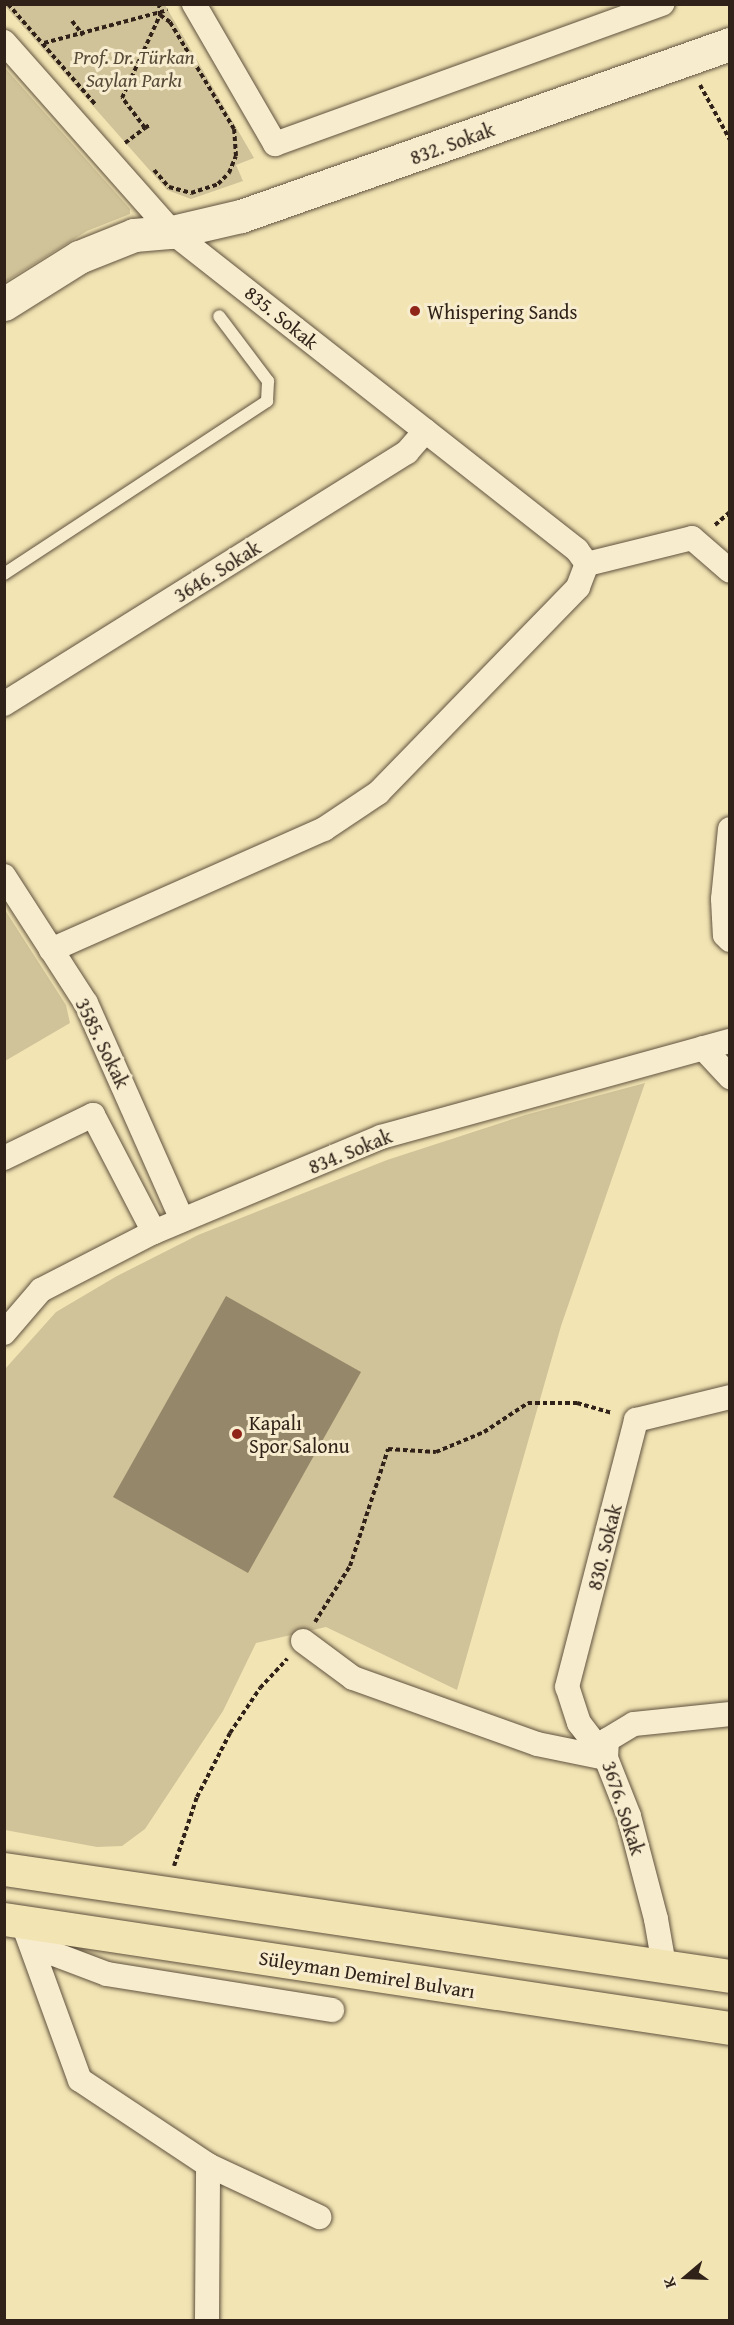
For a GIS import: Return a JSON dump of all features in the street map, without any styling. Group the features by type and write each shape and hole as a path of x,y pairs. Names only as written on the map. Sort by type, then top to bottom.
{"highway":[{"path":"4,1869 729,1976"},
{"name":"Süleyman Demirel Bulvarı","path":"20,1929 729,2028"}],"street":[{"path":"194,4 275,144 663,4"},
{"name":"835. Sokak","path":"4,42 172,232 577,550 587,564"},
{"name":"832. Sokak","path":"4,304 79,257 134,235 172,232 228,220 302,196 729,44"},
{"path":"134,235 144,217 136,191"},
{"name":"3646. Sokak","path":"4,704 407,452 425,431"},
{"path":"51,950 324,829 378,793 578,587 587,564 692,538 729,571"},
{"path":"729,829 723,899 725,935 729,940"},
{"name":"3585. Sokak","path":"4,876 86,1003 182,1220"},
{"name":"834. Sokak","path":"4,1333 41,1290 154,1232 381,1137 729,1041"},
{"path":"703,1048 729,1077"},
{"path":"4,1158 93,1115 154,1232"},
{"path":"636,1420 729,1396"},
{"name":"830. Sokak","path":"606,1758 579,1723 567,1687 636,1420"},
{"path":"303,1641 353,1678 537,1744 606,1758"},
{"name":"3676. Sokak","path":"664,1965 656,1918 629,1816 606,1758 607,1740 634,1724 729,1714"},
{"path":"20,1929 107,1974 332,2010"},
{"path":"20,1929 80,2080 208,2165 319,2217"},
{"path":"207,2320 208,2165"}],"lane":[{"path":"4,574 267,401 268,381 219,316"}],"path":[{"path":"8,4 97,106"},
{"path":"145,128 122,98 160,15 159,4"},
{"path":"37,45 160,15 168,10"},
{"path":"148,164 169,187 191,193 218,184 229,172 236,156 234,129 170,22 160,15"},
{"path":"72,21 83,35"},
{"path":"696,77 729,142"},
{"path":"126,142 151,124"},
{"path":"120,132 134,149"},
{"path":"171,1874 197,1797 230,1733 260,1688 303,1641 350,1566 388,1449 436,1452 484,1432 528,1403 577,1403 636,1420"}],"green space":[{"name":"Prof. Dr. Türkan Saylan Parkı","path":"4,5 165,5 254,158 236,165 243,181 191,199 167,190"},
{"path":"5,68 130,209 130,214 87,231 5,282"},
{"path":"5,910 66,1005 70,1023 5,1061"},
{"path":"645,1083 561,1326 457,1690 326,1627 256,1643 223,1711 145,1829 122,1846 97,1847 5,1830 5,1369 56,1312 117,1276 198,1235 387,1160 525,1115"}],"building":[{"name":"Kapalı Spor Salonu","path":"226,1296 361,1372 248,1573 113,1497"}],"place":[{"name":"Whispering Sands","path":"415,311"},
{"name":"Kapalı Spor Salonu","path":"237,1434"}]}
